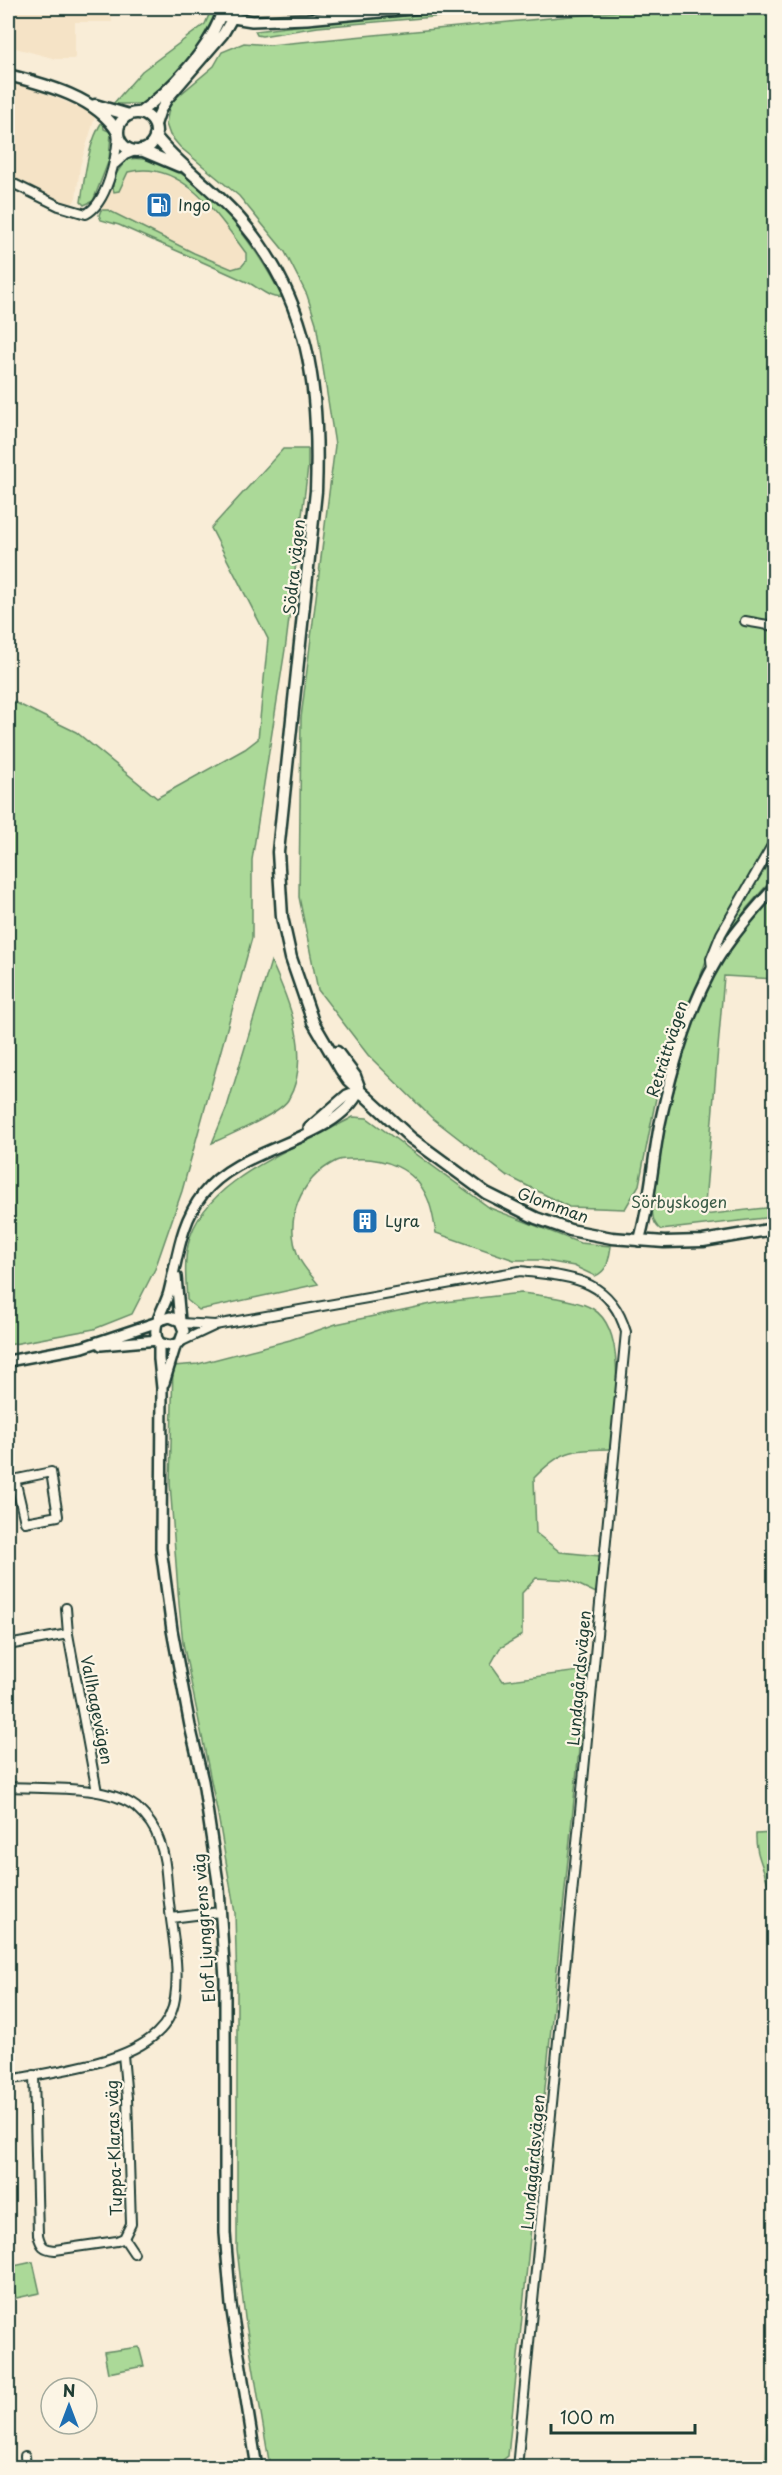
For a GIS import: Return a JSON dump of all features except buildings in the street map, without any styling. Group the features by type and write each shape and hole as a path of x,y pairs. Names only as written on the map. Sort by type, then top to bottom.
{"main road":[{"path":"8,75 78,99 148,117 155,131 150,145 138,151 123,145 106,116 78,99"},
{"path":"118,135 120,123 134,114"},
{"name":"Södra vägen","path":"155,131 190,171 241,220 265,252 290,299 309,355 318,445 316,491 278,852 282,917 291,958 306,1001 355,1076 360,1090"},
{"name":"Södra vägen","path":"138,151 190,171"},
{"name":"Glomman","path":"360,1090 411,1138 486,1193 536,1218 570,1230 639,1241 703,1241 774,1229"}],"street":[{"path":"155,131 160,111 167,99 197,66 234,18 238,8"},
{"path":"134,114 180,76 210,36 222,12 234,18 259,21 423,8"},
{"path":"8,181 59,206 86,214 94,210 99,202 114,165 118,135"},
{"path":"114,165 120,158 138,151"},
{"path":"745,621 774,626"},
{"path":"712,969 711,959 721,934 774,842"},
{"name":"Reträttvägen","path":"639,1241 669,1088 681,1047 712,969 734,936 774,888"},
{"path":"176,1269 180,1322 184,1331 178,1343 167,1346 159,1341 155,1332 176,1269 182,1233 190,1214 204,1192 224,1174 247,1159 332,1121 353,1104 360,1090"},
{"name":"Lundagårdsvägen","path":"180,1322 215,1325 520,1271 559,1275 600,1289 611,1299 621,1316 626,1332 517,2468"},
{"path":"83,1347 170,1317 180,1322"},
{"name":"Lundagårdsvägen","path":"178,1343 215,1325"},
{"path":"8,1361 83,1347 159,1341"},
{"name":"Elof Ljunggrens väg","path":"159,1341 162,1388 161,1548 172,1630 210,1821 220,1912 225,1978 225,2233 231,2305 257,2468"},
{"name":"Elof Ljunggrens väg","path":"162,1388 178,1343"},
{"path":"51,1472 58,1515 25,1522 11,1480 51,1472"},
{"name":"Vallhagevägen","path":"66,1608 68,1634 97,1792"},
{"path":"8,1645 68,1634"},
{"path":"8,1787 97,1792 114,1796 129,1803 142,1813 152,1825 164,1856 177,1970 176,1997 171,2014 159,2032 142,2045 123,2055 8,2080"},
{"path":"171,1918 220,1912"},
{"name":"Tuppa-Klaras väg","path":"123,2055 127,2098 131,2224 124,2238"},
{"name":"Tuppa-Klaras väg","path":"34,2075 38,2235 41,2246 55,2250 124,2238"},
{"name":"Tuppa-Klaras väg","path":"124,2238 134,2253"},
{"path":"25,2456 26,2468"},
{"path":"511,2468 517,2457"}],"shaded area":[{"path":"8,8 111,8 112,22 75,22 75,59 56,59 8,46"},
{"path":"8,82 29,87 96,114 80,166 76,198 72,205 8,177"},
{"path":"141,168 175,178 210,205 246,253 242,266 232,269 101,210 112,186 114,191 119,191 128,172"}],"green space":[{"path":"212,8 217,8 216,13 198,46 176,74 142,104 113,104 142,71 205,24"},
{"path":"512,8 513,10 318,27 262,36 257,35 255,31 351,19"},
{"path":"653,8 774,8 774,842 714,939 656,1098 639,1185 625,1209 569,1207 506,1175 431,1117 368,1055 318,990 299,897 301,718 335,445 316,323 307,295 285,252 239,196 180,147 170,135 166,124 170,103 214,66 222,52 244,43 270,45"},
{"path":"103,120 104,129 111,132 109,160 93,201 84,205 81,202 88,159"},
{"path":"128,159 152,161 176,170 199,186 240,230 282,297 269,295 217,268 119,225 101,220 99,215 101,210 108,210 194,253 232,269 242,266 246,261 246,253 224,223 197,194 182,182 165,174 147,170 128,172 119,191 114,192 115,178"},
{"path":"283,449 308,449 308,467 286,643 252,860 252,938 182,1191 155,1269 132,1314 94,1329 8,1345 8,699 76,732 157,798 245,749 258,739 268,639 211,528"},
{"path":"774,845 774,877 747,908 717,953 721,938"},
{"name":"Sörbyskogen","path":"774,896 774,979 724,976 704,1215 774,1207 774,1217 661,1230 653,1219 653,1201 666,1119 694,1016 717,964 737,937"},
{"path":"271,961 285,993 296,1029 298,1066 295,1084 288,1100 275,1111 212,1143 227,1107"},
{"path":"353,1117 367,1118 490,1208 580,1243 611,1246 605,1268 595,1276 574,1266 540,1260 514,1260 436,1233 427,1197 421,1187 406,1172 387,1162 343,1159 323,1169 313,1178 304,1190 294,1215 293,1229 299,1258 318,1284 199,1310 187,1300 188,1245 197,1221 212,1201 232,1183 256,1167"},
{"path":"521,1293 568,1300 593,1309 604,1320 611,1335 615,1353 616,1395 610,1449 568,1453 552,1462 534,1478 536,1533 560,1552 600,1556 596,1593 569,1580 536,1578 522,1593 522,1635 500,1648 491,1664 503,1681 587,1670 508,2456 500,2462 448,2468 275,2468 269,2461 245,2318 237,2249 235,1913 218,1815 183,1643 170,1483 173,1366 198,1364 290,1340 336,1324 436,1303"},
{"path":"774,1833 774,1885 768,1885 758,1854 756,1834"},
{"path":"33,2262 40,2293 16,2298 9,2267"},
{"path":"139,2347 144,2366 108,2373 104,2352"},
{"path":"774,2386 774,2467 766,2467 767,2416"}],"place":[{"name":"Ingo","path":"159,205"},
{"name":"Lyra","path":"365,1221"}]}
